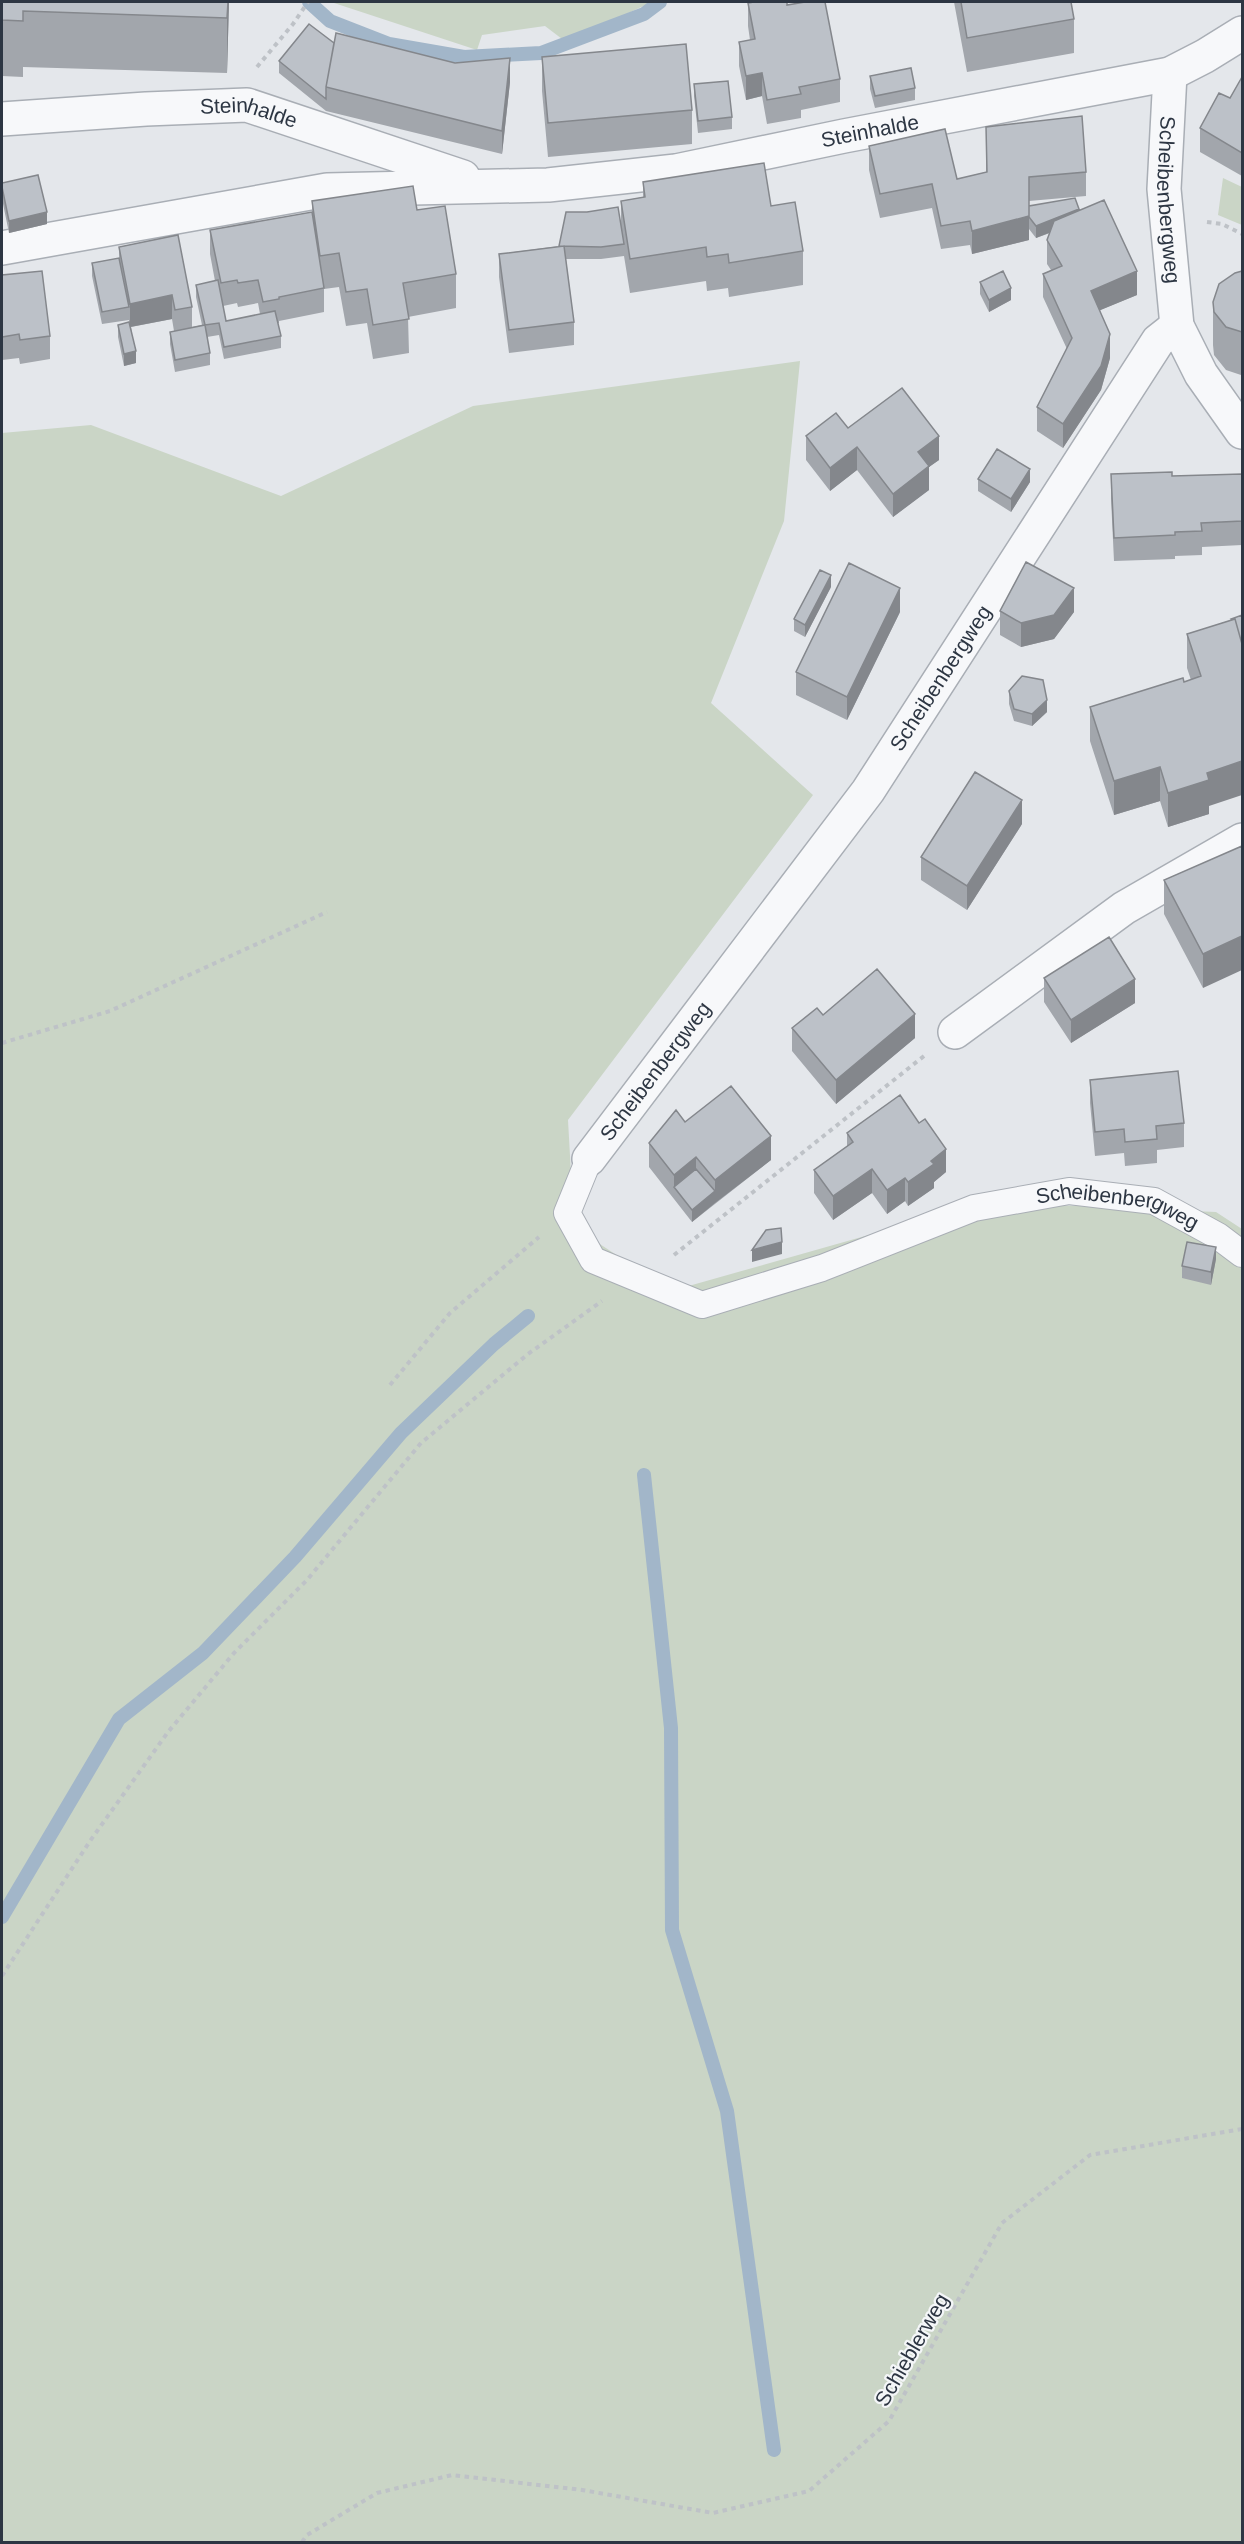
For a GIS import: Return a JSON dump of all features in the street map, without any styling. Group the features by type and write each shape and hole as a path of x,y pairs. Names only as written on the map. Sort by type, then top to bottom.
{"street":[{"name":"Steinhalde","path":"2,248 327,190 548,184 676,171 844,136 1170,74 1242,33"},
{"name":"Scheibenbergweg","path":"1170,74 1164,189 1177,326 1201,374 1242,432"},
{"name":"Steinhalde","path":"2,119 247,105 484,184"},
{"name":"Scheibenbergweg","path":"589,1159 868,791 1158,340 1177,326"},
{"path":"955,1032 1124,908 1242,840"}],"lane":[{"name":"Scheibenbergweg","path":"589,1159 567,1213 593,1260 637,1276 702,1305 822,1268 974,1208 1069,1191 1154,1201 1218,1236 1242,1254"}],"path":[{"path":"247,105 258,63 293,24 308,2"},
{"path":"2,1043 110,1011 327,912"},
{"path":"2,1976 90,1841 168,1732 234,1653 307,1580 421,1443 528,1354 637,1276 676,1254 955,1032"},
{"path":"390,1386 450,1313 567,1213"},
{"name":"Schieblerweg","path":"302,2542 307,2535 377,2493 452,2475 582,2490 713,2513 809,2491 889,2421 1002,2223 1090,2155 1242,2129"}],"green space":[{"path":"331,2 652,2 566,42 545,26 482,35 477,50"},
{"path":"1223,178 1242,187 1242,225 1218,215"},
{"path":"800,361 784,521 711,703 813,795 568,1120 574,1227 671,1291 985,1202 1216,1212 1242,1229 1242,2542 2,2542 2,433 91,425 281,496 473,406"}],"building":[{"path":"2,2 228,2 227,18 23,11 23,21 2,20"},
{"path":"787,2 787,5 825,2 840,79 799,87 801,94 767,100 762,73 746,76 739,42 755,39 748,3"},
{"path":"961,2 1071,2 1074,19 967,38"},
{"path":"309,24 334,43 326,99 279,61"},
{"path":"336,33 455,63 510,58 502,131 326,87"},
{"path":"686,44 692,110 548,123 542,57"},
{"path":"911,68 915,88 875,96 870,76"},
{"path":"1242,77 1242,153 1200,128 1219,93 1230,98"},
{"path":"728,81 732,117 698,121 694,84"},
{"path":"1082,116 1086,172 1029,177 1029,216 972,231 970,221 941,226 932,184 880,194 869,146 945,129 957,179 987,172 986,127"},
{"path":"764,163 771,206 795,202 803,251 729,263 728,254 707,257 706,247 630,259 621,201 645,197 643,182"},
{"path":"38,175 47,212 9,221 2,183"},
{"path":"413,186 417,210 445,206 456,274 403,283 409,319 373,325 367,289 346,292 339,253 320,256 312,201"},
{"path":"1075,198 1079,209 1036,226 1029,217 1029,206"},
{"path":"1104,200 1137,271 1091,291 1110,334 1101,366 1063,424 1037,407 1072,338 1043,274 1062,266 1047,240 1054,221"},
{"path":"618,207 624,244 601,247 559,246 566,212 587,212"},
{"path":"312,212 324,288 263,302 258,280 221,283 210,230"},
{"path":"178,235 192,307 175,310 172,295 130,304 119,247"},
{"path":"564,246 574,322 509,330 499,254"},
{"path":"119,258 129,307 102,312 92,263"},
{"path":"42,271 50,336 20,340 19,334 2,337 2,275"},
{"path":"1003,271 1011,288 989,300 980,282"},
{"path":"1242,271 1242,332 1226,327 1214,312 1213,302 1219,284"},
{"path":"218,280 226,321 275,311 281,336 224,347 219,323 205,325 196,285"},
{"path":"129,322 136,351 124,354 118,325"},
{"path":"205,325 210,353 175,360 170,332"},
{"path":"902,388 939,436 918,452 929,466 893,494 857,447 830,468 806,436 836,413 848,428"},
{"path":"997,449 1030,469 1011,499 978,479"},
{"path":"1172,472 1172,476 1242,474 1242,521 1201,523 1202,531 1175,532 1175,535 1114,538 1111,474"},
{"path":"1026,562 1074,588 1054,615 1021,623 1000,611"},
{"path":"849,563 900,588 847,697 796,672"},
{"path":"820,570 831,575 805,625 794,619"},
{"path":"1242,615 1242,644 1235,619 1231,619"},
{"path":"1235,619 1242,644 1242,761 1207,773 1209,780 1168,793 1160,767 1114,781 1090,707 1183,678 1184,682 1201,676 1187,634"},
{"path":"1022,676 1043,680 1047,700 1032,714 1014,709 1009,691"},
{"path":"975,772 1022,800 967,886 921,857"},
{"path":"1242,846 1242,936 1203,954 1164,880"},
{"path":"1109,937 1135,979 1071,1020 1044,978"},
{"path":"877,969 915,1014 836,1080 792,1028 817,1008 823,1015"},
{"path":"1178,1071 1184,1123 1156,1126 1157,1139 1125,1142 1124,1129 1095,1132 1090,1080"},
{"path":"731,1086 771,1136 715,1180 696,1157 674,1175 649,1143 676,1110 685,1122"},
{"path":"900,1095 919,1123 925,1119 946,1149 931,1161 934,1164 908,1182 905,1178 887,1190 872,1169 833,1196 814,1170 853,1142 847,1133"},
{"path":"696,1169 715,1191 692,1210 674,1187"},
{"path":"781,1228 782,1242 752,1250 766,1230"},
{"path":"1187,1242 1216,1247 1211,1272 1182,1266"}],"waterway":[{"path":"309,2 330,21 389,44 464,57 541,53 644,14 660,2"},
{"path":"2,1917 119,1719 203,1653 295,1557 401,1433 494,1344 528,1316"},
{"path":"644,1475 671,1728 672,1930 727,2111 774,2450"}]}
